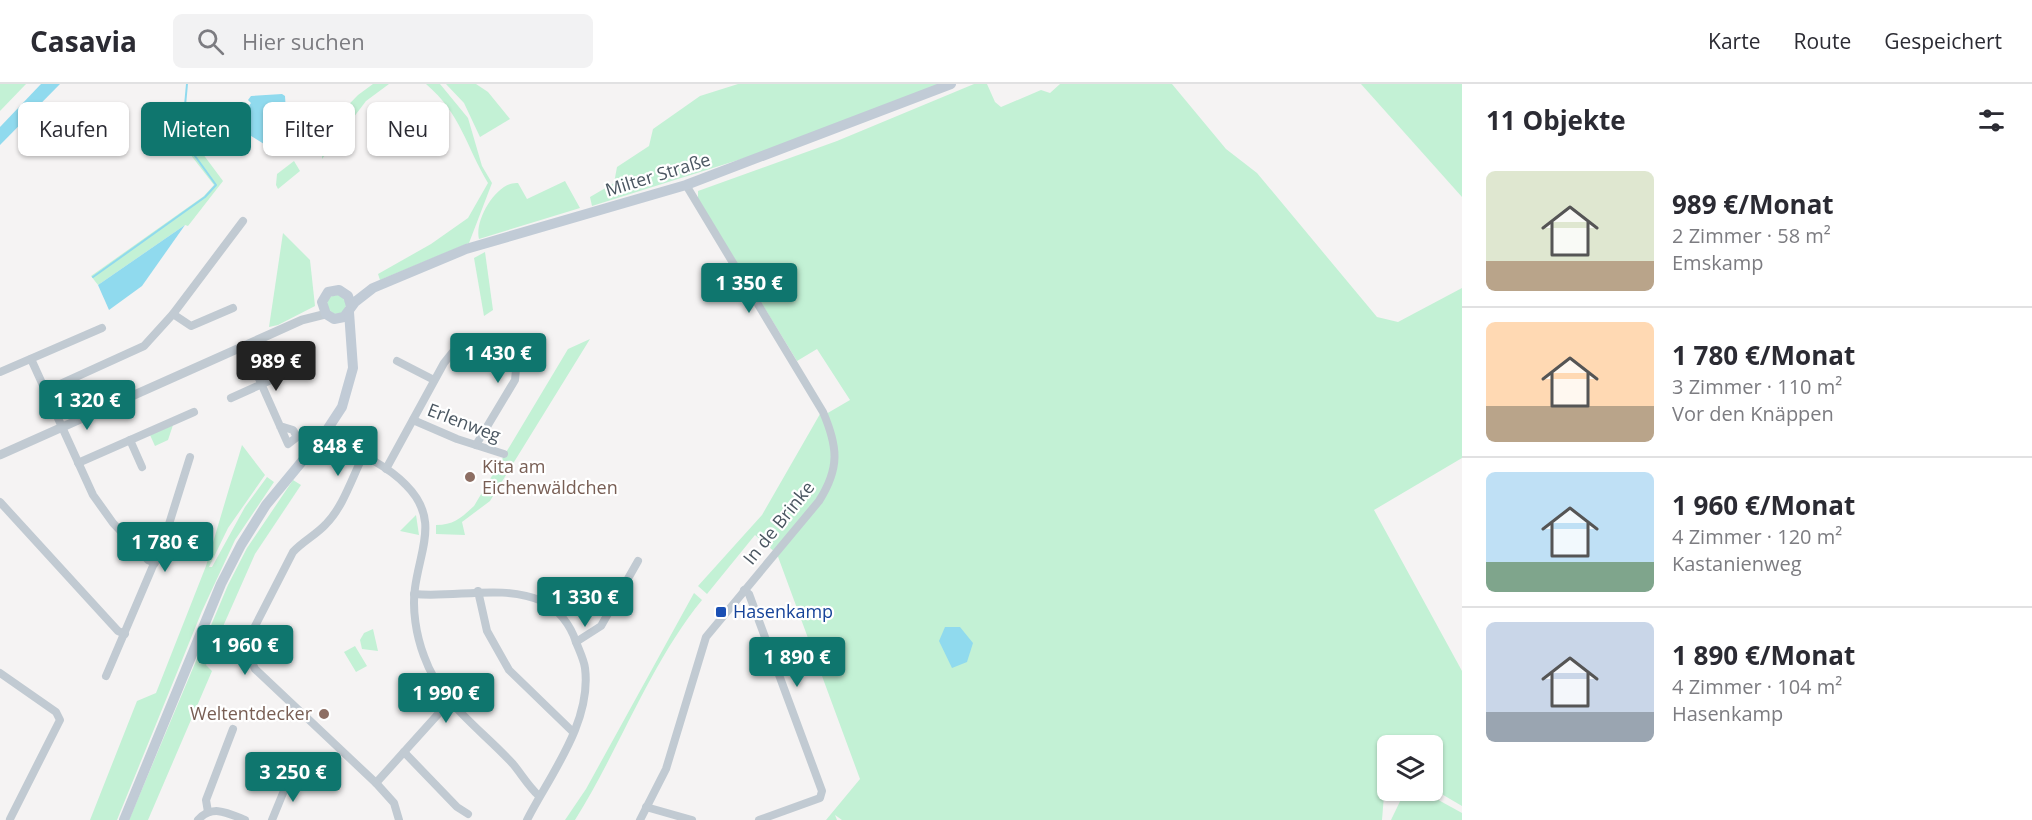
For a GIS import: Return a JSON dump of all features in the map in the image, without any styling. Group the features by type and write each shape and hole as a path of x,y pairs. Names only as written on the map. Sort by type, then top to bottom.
{"main road":[{"name":"Milter Straße","path":"346,293 374,288 477,245 686,185 951,84"},
{"name":"Milter Straße","path":"350,309 374,288"},
{"path":"124,820 230,565 266,504 338,415 350,387 353,368 350,309 346,293 332,290 322,302 330,317 343,327 351,344"},
{"path":"330,317 344,317 350,309"}],"street":[{"name":"In de Brinke","path":"640,820 666,769 702,643 819,501 831,482 835,444 823,412 686,185"},
{"path":"45,391 133,353 156,335 243,221"},
{"path":"302,320 322,302"},
{"path":"173,314 191,326 233,308"},
{"path":"0,455 302,320 330,317"},
{"path":"0,372 102,328"},
{"path":"386,469 435,380 460,343 516,369 515,380 476,445"},
{"path":"244,345 280,426"},
{"path":"31,359 93,495 113,523 148,560 155,563"},
{"path":"397,361 435,380"},
{"path":"231,398 311,362"},
{"path":"78,463 194,412"},
{"name":"Erlenweg","path":"413,420 504,454"},
{"path":"323,436 386,469 406,485 416,499 426,524 426,538 414,594 415,616 423,655 449,702 512,764 539,796"},
{"path":"130,441 142,467"},
{"path":"363,456 325,526 302,542 293,552 253,630 249,656 255,669 376,783 394,803 399,820"},
{"path":"106,676 155,563 190,457"},
{"path":"0,502 118,631 125,634"},
{"path":"576,642 601,626 639,561"},
{"path":"744,590 757,616 822,795 759,820"},
{"path":"414,594 478,591 512,594 542,601 564,620 576,642 585,668 583,708 573,732 526,820"},
{"path":"478,591 487,631 509,669 573,732"},
{"path":"0,673 56,712 60,720 10,819"},
{"path":"376,783 449,702"},
{"path":"208,812 206,800 233,729"},
{"path":"404,752 457,807 468,814"},
{"path":"272,820 290,776"},
{"path":"646,807 692,820"},
{"path":"198,820 208,812 218,810 245,820"}],"green space":[{"path":"0,84 26,84 0,111"},
{"path":"373,84 389,84 366,101 355,116 355,102 351,102"},
{"path":"426,84 440,84 468,118 482,166 492,183 469,243 380,280 378,274 431,244 468,218 488,183 449,110 449,102 443,102"},
{"path":"446,84 476,84 488,92 510,119 480,137 464,103"},
{"path":"738,84 940,84 751,156 592,206 590,197 614,183 617,167 649,146 653,129 700,96"},
{"path":"974,84 987,84 995,102 1001,107 1041,90 1050,93 1060,84 1172,84 1226,149 1257,173 1377,317 1398,322 1462,288 1462,458 1374,510 1462,671 1462,806 1443,795 1443,735 1377,735 1377,801 1384,801 1382,820 842,820 835,815 837,820 826,820 860,779 777,554 755,535 707,594 698,586 762,515 820,414 826,414 850,400 817,349 797,361 698,199 698,191 837,141"},
{"path":"1361,84 1462,84 1462,197"},
{"path":"192,156 204,156 223,181 188,226 185,225 98,285 91,276 204,196 214,185"},
{"path":"294,161 300,171 278,189 277,174"},
{"path":"565,181 580,208 479,239 478,231 484,212 502,188 518,183 527,199"},
{"path":"283,233 310,260 315,306 278,325 269,327"},
{"path":"485,252 493,310 484,316 474,258"},
{"path":"340,294 347,304 342,313 334,314 326,307 329,297"},
{"path":"590,339 490,501 462,522 465,535 436,534 436,525 448,524 457,520 474,506 568,349"},
{"path":"173,425 168,440 155,446 150,435"},
{"path":"242,445 265,475 228,528 209,567 212,567 245,507 267,477 274,482 235,540 202,611 117,820 90,820 137,701 156,693 206,566"},
{"path":"293,480 301,485 255,554 206,665 212,671 148,820 129,820 228,585 247,548"},
{"path":"416,515 419,535 400,531"},
{"path":"694,593 702,600 684,624 651,678 575,820 565,820 586,789"},
{"path":"373,629 378,651 362,649 360,640 364,633"},
{"path":"355,646 367,666 356,672 344,652"},
{"path":"1400,801 1440,801 1462,813 1462,820 1391,820"}],"water":[{"path":"41,84 60,84 42,102 24,102"},
{"path":"282,94 285,96 285,102 263,102 263,143 251,136 251,102 248,100 251,96"},
{"path":"18,108 18,127 0,145 0,127"},
{"path":"185,225 142,286 109,310 98,285"},
{"path":"945,627 960,627 973,643 967,662 952,668 939,641"}],"waterway":[{"path":"93,277 205,197 216,185 182,138 187,84"}],"place":[{"name":"Kita am Eichenwäldchen","path":"470,477"},
{"name":"Hasenkamp","path":"721,612"},
{"name":"Weltentdecker","path":"324,714"}]}
